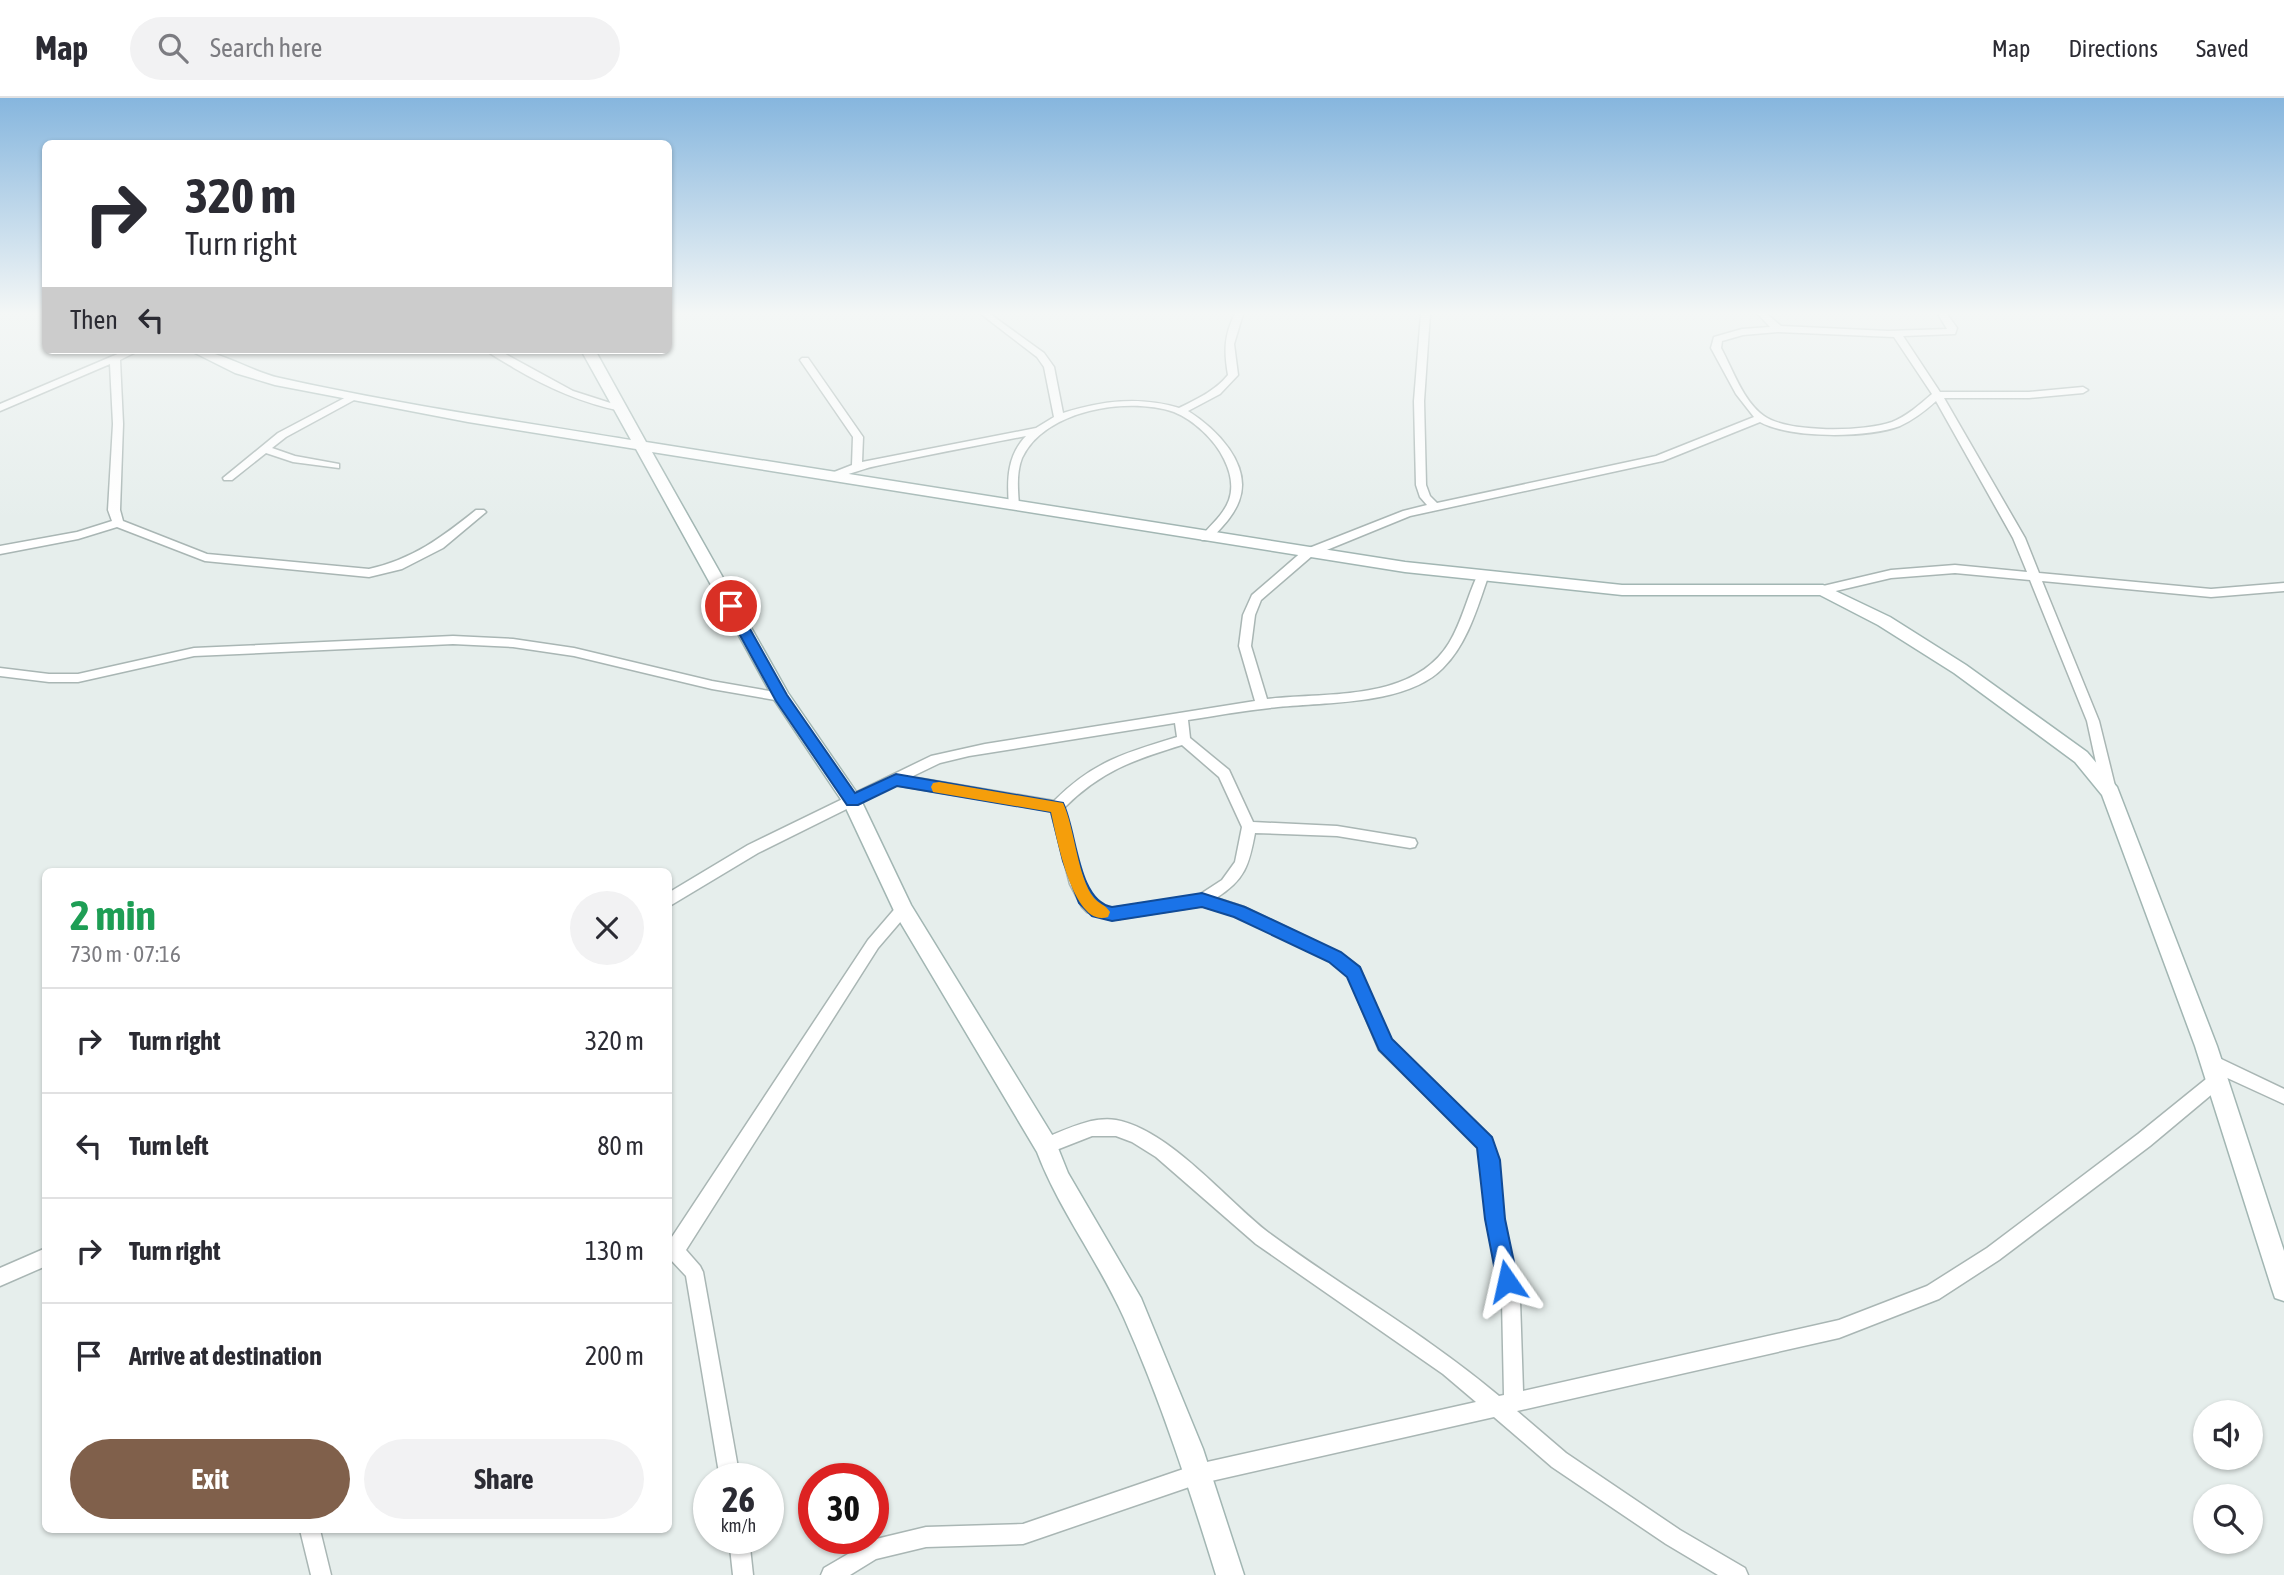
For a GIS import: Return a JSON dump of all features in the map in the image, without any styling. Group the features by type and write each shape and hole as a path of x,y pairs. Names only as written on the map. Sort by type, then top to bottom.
{"street":[{"path":"0,408 58,383"},
{"path":"116,383 118,424 114,510 118,523"},
{"path":"284,383 352,397 1206,538 1482,577 1622,590 1822,590 1891,574 1955,569 2211,593 2284,587"},
{"path":"548,383 592,404 621,408"},
{"path":"607,383 781,697 852,801 903,909 1046,1146 1059,1179 1132,1307 1190,1449 1230,1575"},
{"path":"821,383 858,437 858,467"},
{"path":"1052,383 1059,417"},
{"path":"1180,411 1228,383"},
{"path":"1420,383 1421,485 1425,497 1434,507"},
{"path":"1737,383 1759,419"},
{"path":"1929,383 2019,538 2093,721 2110,792 2214,1071 2284,1289"},
{"path":"1262,704 1245,646 1249,615 1256,598 1308,553 1407,513 1659,459 1759,419 1801,429 1880,429 1914,414 1937,395 2029,396 2083,390"},
{"path":"228,478 282,435 352,397"},
{"path":"833,477 858,467 1036,431 1059,417 1099,407 1144,402 1166,404 1200,421 1229,456 1236,479 1236,495 1229,512 1206,538"},
{"path":"1014,506 1013,484 1017,458 1036,431"},
{"path":"265,449 293,459 335,466"},
{"path":"0,550 78,535 118,523 205,557 369,573 398,566 439,545 480,512"},
{"path":"672,899 753,849 936,759 968,750 1262,704 1409,685 1429,674 1456,645 1482,577"},
{"path":"1822,590 1884,621 1960,669 2081,757 2110,792"},
{"path":"0,671 49,678 78,678 194,652 453,640 513,643 574,652 712,685 781,697"},
{"path":"1057,807 1071,861 1087,903 1097,912 1112,914 1202,900 1227,884 1242,864 1248,827 1224,775 1184,740 1181,718"},
{"path":"1057,807 1077,785 1112,762 1184,740"},
{"path":"896,780 1057,807"},
{"path":"1248,827 1337,831 1410,844"},
{"path":"1202,900 1239,911 1335,957 1346,965 1354,972 1385,1045 1485,1143 1490,1160 1495,1219 1511,1300 1505,1404"},
{"path":"727,1463 694,1272 672,1252 873,944 903,909"},
{"path":"2214,1071 2284,1097"},
{"path":"831,1575 872,1550 926,1537 1023,1534 1198,1474 1839,1329 1933,1293 1993,1254 2144,1140 2214,1071"},
{"path":"1046,1146 1092,1128 1116,1128 1138,1136 1162,1151 1262,1238 1337,1292 1505,1404 1559,1460 1673,1537 1738,1575"},
{"path":"0,1277 42,1259"},
{"path":"311,1533 321,1575"},
{"path":"741,1554 743,1575"}],"slow traffic":[{"path":"939,787 1057,807 1071,861 1087,903 1097,912 1102,912"}],"route":[{"path":"731,606 781,697 852,801 896,780 1057,807 1071,861 1087,903 1097,912 1112,914 1202,900 1239,911 1335,957 1346,965 1354,972 1385,1045 1485,1143 1490,1160 1495,1219 1507,1281"}]}
